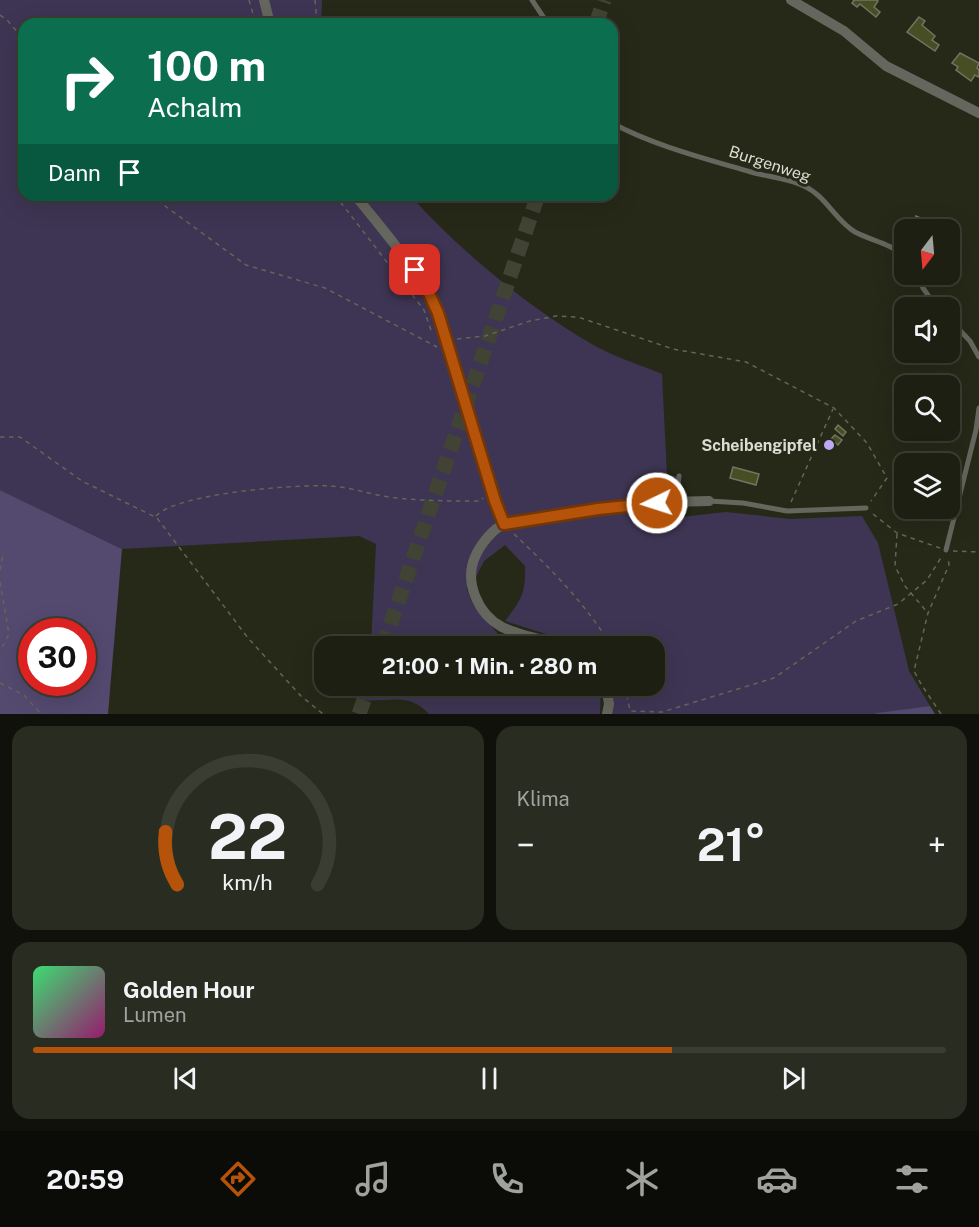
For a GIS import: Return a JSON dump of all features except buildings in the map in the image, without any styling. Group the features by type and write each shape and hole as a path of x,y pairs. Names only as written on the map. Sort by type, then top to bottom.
{"street":[{"path":"264,0 268,18"},
{"path":"791,0 844,31 886,66 979,113"},
{"path":"360,201 415,270 428,291 447,341 504,524"},
{"path":"533,636 505,628 489,616 479,604 472,588 472,562 480,546 504,524 618,506 709,501"},
{"path":"607,714 608,696"}],"lane":[{"path":"532,0 544,18"},
{"name":"Burgenweg","path":"618,126 676,148 803,185 821,197 848,227 894,248"},
{"path":"960,330 970,341 979,357"},
{"path":"946,550 976,430 979,408"},
{"path":"676,502 679,476"},
{"path":"709,501 743,503 787,512 866,508"}],"path":[{"path":"249,0 254,18"},
{"path":"315,0 316,18"},
{"path":"0,15 18,33"},
{"path":"158,201 246,265 325,288 437,346 447,341 485,336 530,321 556,316 578,317 673,349 746,362 834,408 867,443 887,478 866,508 897,533 946,550 979,552"},
{"path":"340,201 424,310 434,337"},
{"path":"787,512 834,408"},
{"path":"0,437 21,437 82,481 155,517 248,638 301,696 323,714"},
{"path":"155,517 166,508 205,497 313,486 360,490 385,497 407,499 480,501 484,498"},
{"path":"504,524 563,584 605,636"},
{"path":"897,533 896,566 905,586 928,613"},
{"path":"627,696 630,713 662,712 774,678 856,621 898,604 927,580 946,550"},
{"path":"941,714 914,670 928,613 949,565 946,550"},
{"path":"0,570 3,555"},
{"path":"0,582 9,634 0,651"},
{"path":"0,683 24,695 41,714"}],"shaded area":[{"path":"0,0 322,0 321,18 18,18 18,201 416,201 450,236 495,276 566,329 598,348 662,374 667,476 681,476 672,518 726,512 791,519 862,516 878,543 909,671 930,706 875,714 612,714 612,696 665,696 665,636 552,636 505,621 521,596 525,583 525,566 505,545 484,561 476,577 467,575 467,590 474,606 498,634 507,636 371,636 376,544 359,536 122,549 0,490"},
{"path":"0,490 122,549 108,714 0,714"},
{"path":"352,696 601,696 600,714 429,714 409,701 357,699"},
{"path":"930,706 935,714 875,714 877,713"}],"tunnel":[{"path":"598,18 604,0"},
{"path":"386,636 536,201"},
{"path":"359,714 365,696"}],"place":[{"name":"Scheibengipfel","path":"829,445"}],"route":[{"path":"415,270 438,313 504,524 558,514 657,503"}]}
